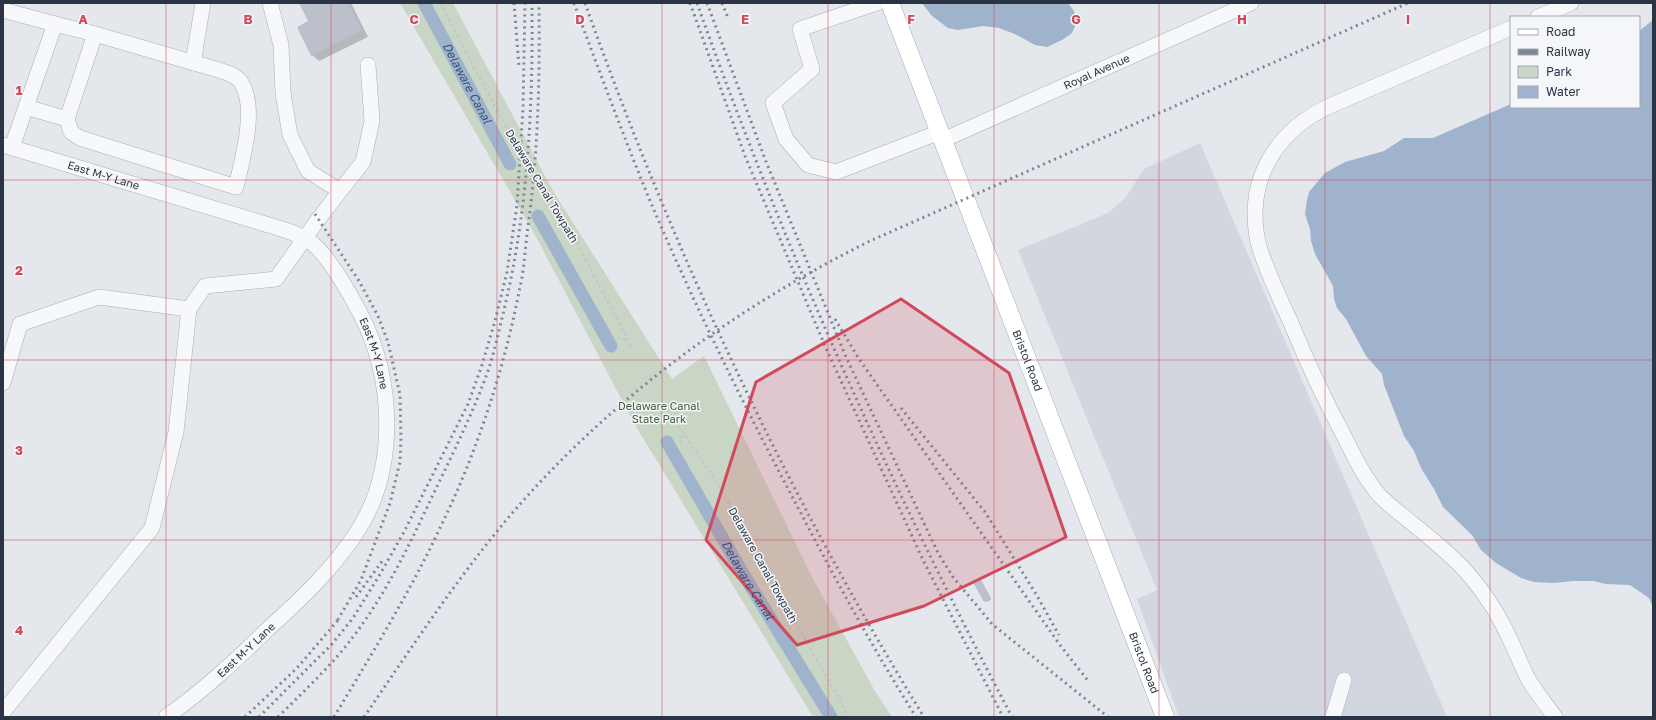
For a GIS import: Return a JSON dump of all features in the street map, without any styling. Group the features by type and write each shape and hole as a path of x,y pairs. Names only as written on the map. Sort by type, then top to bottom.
{"main road":[{"name":"Bristol Road","path":"890,3 1165,717"}],"street":[{"path":"193,63 203,3"},
{"path":"270,3 281,45 283,93 290,136 308,171 340,191"},
{"name":"Royal Avenue","path":"877,3 800,29 812,69 773,103 786,139 808,165 836,172 941,136 1251,3"},
{"path":"1540,16 1571,3"},
{"path":"3,10 95,34 235,76 242,83 247,95 247,140 236,187 80,138 71,132 67,118 95,34"},
{"path":"7,146 26,107 55,24"},
{"path":"1510,28 1325,108 1304,120 1282,140 1266,166 1258,188 1255,212 1257,236 1264,259 1326,403 1355,458 1380,495 1447,553 1470,576 1492,605 1514,647 1526,675 1555,717"},
{"path":"3,712 152,528 176,432 189,309 205,286 276,279 304,238 363,162 372,121 368,65"},
{"path":"26,107 67,118"},
{"name":"East M-Y Lane","path":"7,146 272,226 304,238 320,250 334,270 362,317 377,354 384,387 387,421 385,451 377,487 358,531 316,584 205,688 166,717"},
{"path":"3,383 20,324 99,297 189,309"},
{"path":"1333,717 1344,680"}],"path":[{"name":"Delaware Canal Towpath","path":"440,3 506,127 575,239 632,348"},
{"path":"617,337 628,340"},
{"name":"Delaware Canal Towpath","path":"672,416 719,486 849,717"},
{"path":"680,444 682,432"}],"highlighted area":[{"path":"901,299 1009,373 1066,537 924,606 797,645 706,540 756,382"}],"shaded area":[{"path":"1200,143 1447,717 1179,717 1137,599 1157,590 1018,250 1108,213 1126,197 1144,169"}],"green space":[{"name":"Delaware Canal State Park","path":"400,3 453,3 553,191 672,379 704,356 812,577 876,693 892,717 813,717 635,425 534,233"}],"water":[{"path":"922,3 1068,3 1074,11 1077,22 1072,33 1062,40 1047,47 1035,45 1015,34 999,28 983,26 958,30 948,28 932,16"},
{"path":"1653,20 1653,608 1649,598 1630,585 1606,584 1593,581 1553,583 1534,582 1521,578 1496,563 1481,550 1472,535 1443,507 1421,468 1414,451 1404,436 1384,385 1382,374 1366,356 1346,319 1337,308 1334,299 1333,286 1315,254 1311,241 1310,229 1305,214 1309,192 1325,173 1345,162 1384,151 1404,138 1433,138 1510,104 1510,108 1640,108 1640,30"}],"building":[{"path":"299,3 348,3 362,30 311,56 297,27 308,21"},
{"path":"980,578 991,598 984,602 973,582"}],"waterway":[{"name":"Delaware Canal","path":"424,3 510,164"},
{"name":"Delaware Canal","path":"538,216 611,346"},
{"name":"Delaware Canal","path":"667,442 745,577 831,717"}],"railway":[{"path":"514,3 519,67"},
{"path":"259,717 332,644 353,618 404,532 468,404 482,365 495,321 507,272 517,205 523,109 525,3"},
{"path":"278,717 345,648 365,621 386,588 454,452 489,368 511,279 523,201 530,122 532,3"},
{"path":"334,717 403,600 440,528 466,470 488,410 506,349 521,281 534,176 538,119 539,3"},
{"path":"574,3 648,196 682,274 718,350 775,464 838,584 916,717"},
{"path":"585,3 619,96 656,188 736,369 779,458 825,546 873,632 924,717"},
{"path":"690,3 745,156 825,346 923,560 1003,717"},
{"path":"697,3 766,185 841,365 924,542 1012,717"},
{"path":"707,3 765,159 846,357 938,553 953,577 992,624 1108,717"},
{"path":"722,3 728,18"},
{"path":"364,717 436,612 474,560 514,511 552,469 592,430 635,393 678,358 724,326 771,295 870,241 1408,3"},
{"path":"315,214 359,281 378,316 388,342 400,395 400,462 390,503 361,580 336,623"},
{"path":"835,319 859,359 1060,645 1089,682"},
{"path":"901,408 985,512 1036,594 1059,635"},
{"path":"356,597 383,560"},
{"path":"245,717 297,668 339,619"}]}
